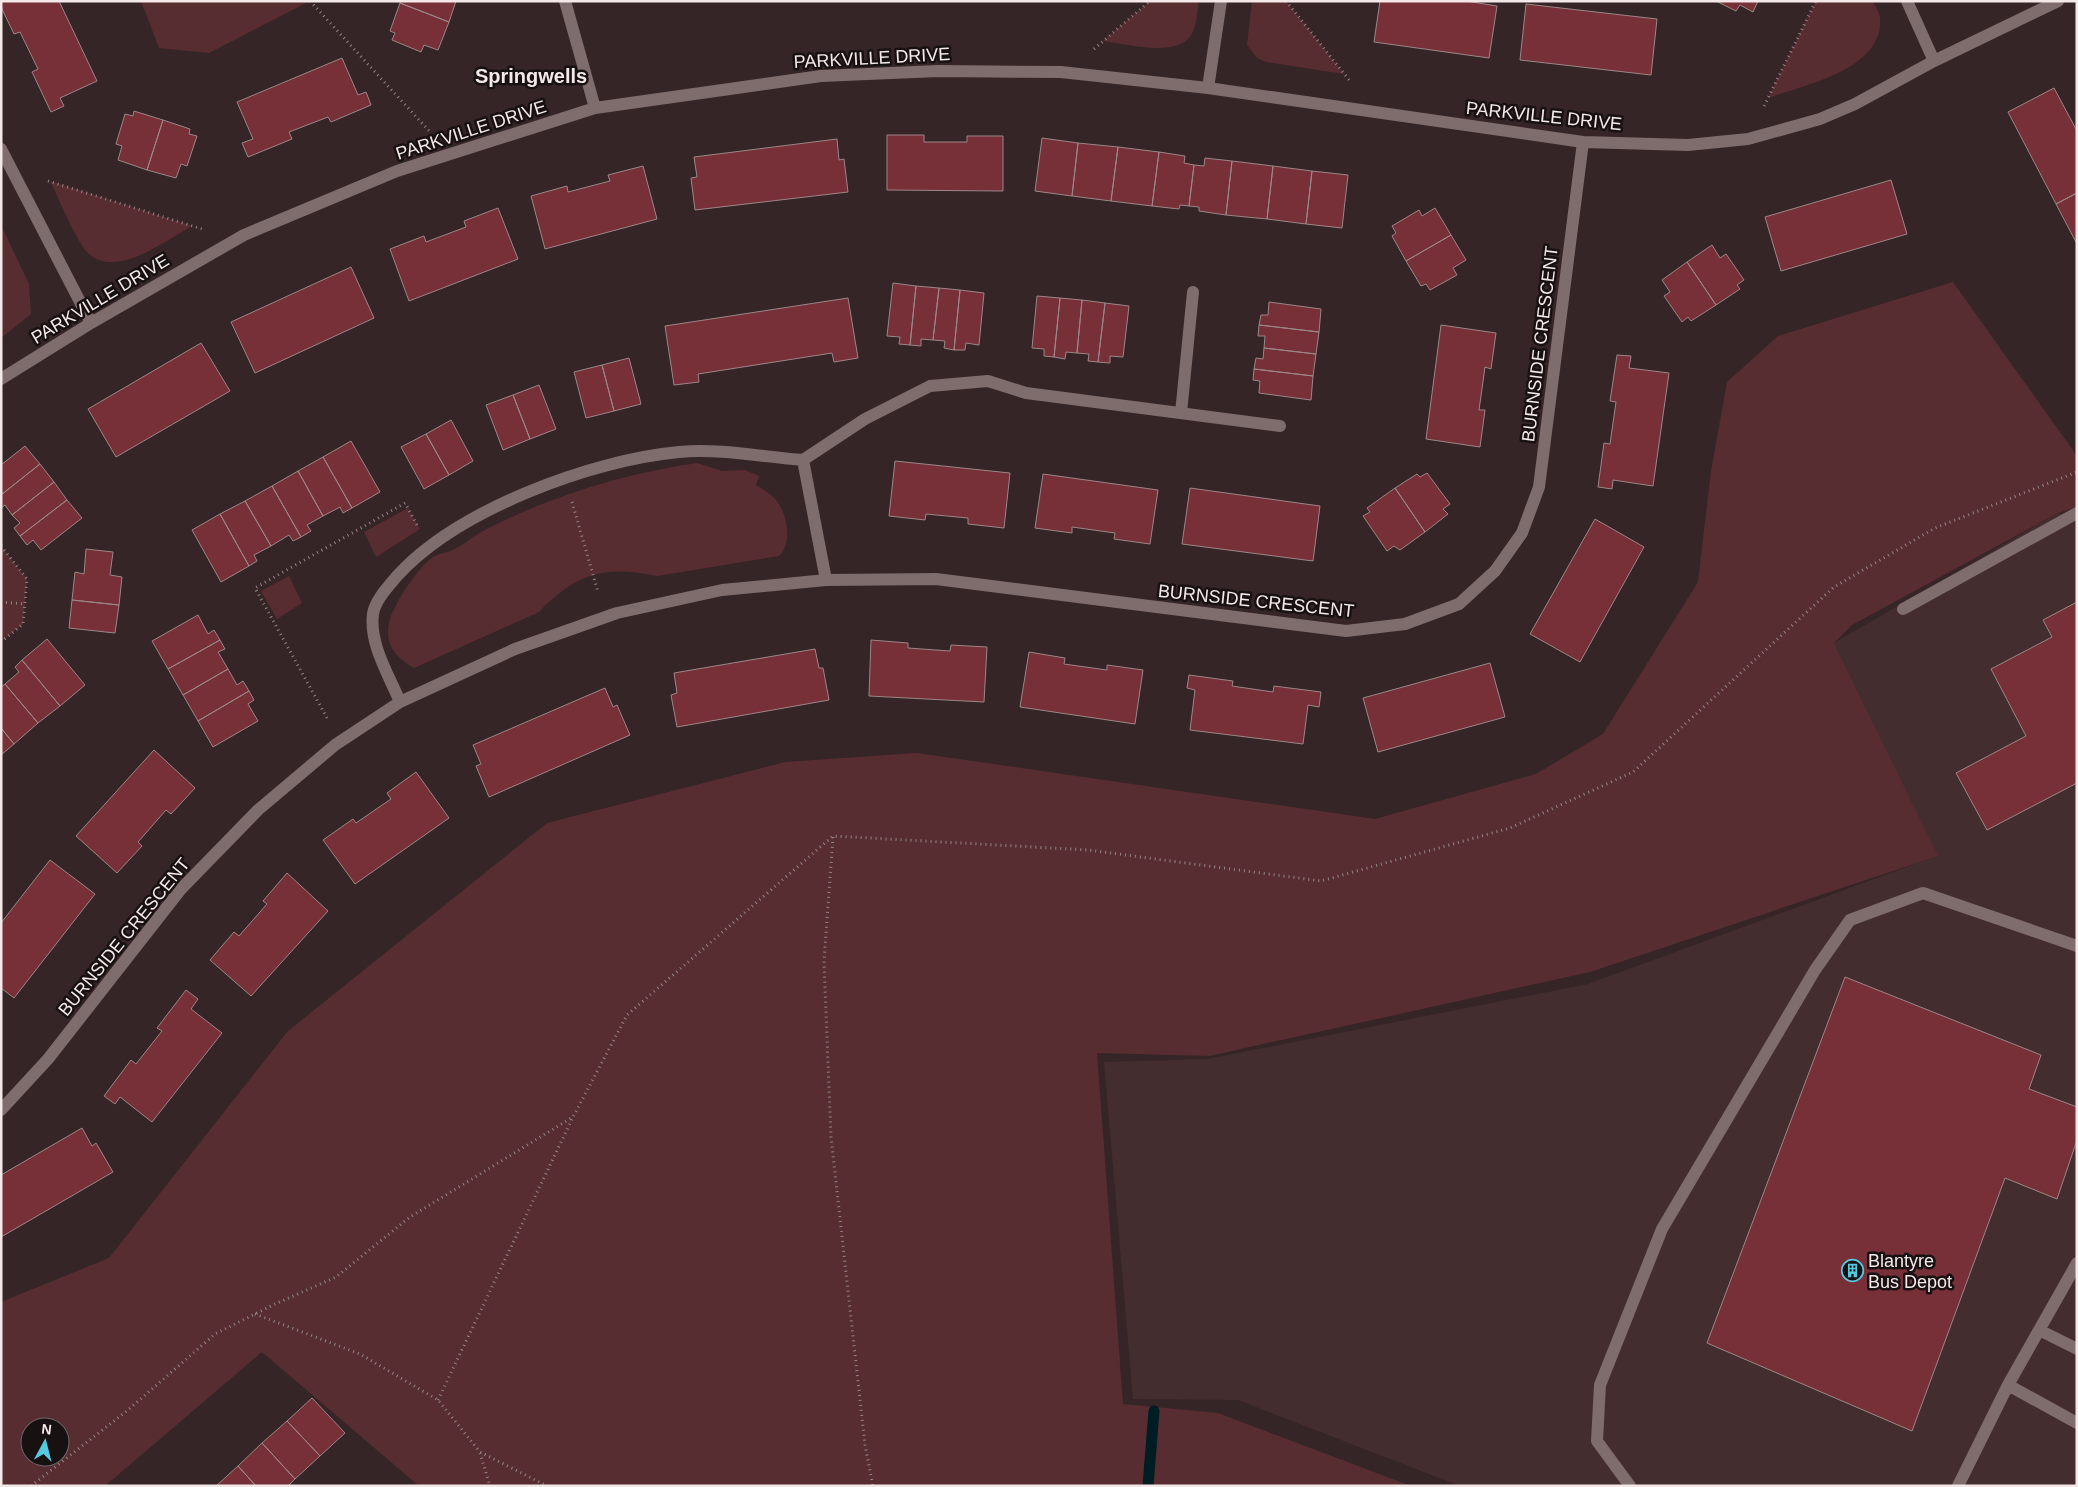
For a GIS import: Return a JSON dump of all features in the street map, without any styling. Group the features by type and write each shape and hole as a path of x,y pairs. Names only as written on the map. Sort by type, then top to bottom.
{"street":[{"path":"565,1 596,108"},
{"path":"1208,88 1221,1"},
{"path":"1907,1 1934,61"},
{"name":"PARKVILLE DRIVE","path":"1,379 91,323 236,240 397,171 596,108 820,76 938,71 1067,72 1208,88 1583,142 1688,145 1748,139 1820,119 1856,104 1934,61 2058,1"},
{"name":"BURNSIDE CRESCENT","path":"1,1110 48,1059 181,889 258,810 340,741 400,702 515,649 606,617 722,590 826,580 936,579 1346,631 1405,624 1459,604 1495,572 1522,533 1539,487 1583,142"},
{"path":"1,149 91,323"},
{"path":"1180,413 1193,292"},
{"path":"400,702 372,637 373,612 386,588 411,561 446,534 498,507 564,478 616,463 680,451 803,460 865,419 930,386 988,381 1026,393 1280,426"},
{"path":"803,460 826,580"},
{"path":"1904,609 2077,513"},
{"path":"1630,1486 1597,1441 1600,1385 1662,1228 1815,970 1850,920 1923,893 2077,946"},
{"path":"1958,1486 2008,1385 2077,1263"},
{"path":"2039,1330 2077,1350"},
{"path":"2008,1385 2077,1423"}],"path":[{"path":"310,1 451,154"},
{"path":"1067,72 1150,1"},
{"path":"1286,1 1376,113"},
{"path":"1748,139 1816,1"},
{"path":"11,169 236,240"},
{"path":"438,1400 573,1117 627,1015 833,836 1088,850 1321,881 1510,828 1633,772 1834,588 1935,528 2077,472"},
{"path":"564,478 606,617"},
{"path":"340,741 255,588 405,503 429,547"},
{"path":"1,546 27,579 23,624 1,642"},
{"path":"1,602 25,604"},
{"path":"833,836 824,961 831,1137 865,1445 874,1486"},
{"path":"31,1486 128,1410 215,1334 336,1277 410,1217 573,1117"},
{"path":"254,1314 360,1354 438,1400 480,1452 490,1486"},
{"path":"480,1452 547,1486"}],"shaded area":[{"path":"141,1 310,1 209,53 159,48"},
{"path":"1150,1 1199,1 1191,35 1184,42 1163,48 1103,41"},
{"path":"1252,1 1286,1 1344,74 1266,62 1257,58 1247,45"},
{"path":"1816,1 1873,1 1880,17 1878,37 1869,51 1839,73 1768,98"},
{"path":"50,181 192,226 152,249 122,261 107,262 94,258 78,239"},
{"path":"1,225 29,284 31,314 1,338"},
{"path":"1953,282 2077,456 2077,507 2058,513 1852,625 1834,643 1938,856 1590,972 1209,1056 1097,1053 1123,1404 1218,1413 1411,1486 419,1486 262,1352 105,1486 1,1486 1,1302 109,1258 288,1031 547,823 785,762 917,753 1375,819 1536,774 1603,734 1698,582 1711,471 1727,382 1778,336"},
{"path":"697,463 722,471 745,470 759,476 756,485 776,500 783,512 787,528 786,544 779,556 657,576 622,571 592,575 566,588 539,612 414,668 401,659 392,648 388,628 393,612 414,577 433,557 455,549 479,533 508,518 561,497 642,473"},
{"path":"408,508 420,529 376,557 364,532"},
{"path":"2058,513 2077,518 2077,1486 1460,1486 1238,1400 1133,1399 1104,1062 1208,1059 1588,984 1937,856 1834,643"},
{"path":"1,546 27,579 23,624 1,642"},
{"path":"289,576 302,603 277,619 261,591"}],"building":[{"path":"1,1 59,1 97,81 60,98 64,106 51,112 32,72 38,69 20,32 14,34 1,7"},
{"path":"401,1 456,1 449,22 400,3"},
{"path":"1380,1 1466,1 1497,6 1489,58 1374,42"},
{"path":"1716,1 1758,1 1753,12 1740,5 1736,11"},
{"path":"400,3 449,22 438,50 424,45 421,52 392,40 395,33 390,31"},
{"path":"1526,4 1657,19 1651,75 1520,60"},
{"path":"342,58 358,95 366,92 371,105 331,122 328,117 289,132 292,139 248,157 242,143 253,139 237,102"},
{"path":"2054,88 2077,131 2077,193 2056,204 2008,112"},
{"path":"134,111 163,120 147,170 118,160 122,146 116,144 125,114 133,116"},
{"path":"163,120 190,129 189,134 197,136 187,166 181,164 176,178 147,170"},
{"path":"887,135 924,135 924,142 967,142 967,136 1003,136 1003,191 887,190"},
{"path":"1042,138 1078,143 1072,196 1035,191"},
{"path":"837,139 839,160 844,159 848,192 695,210 691,178 697,177 694,157"},
{"path":"1078,143 1118,147 1111,201 1072,196"},
{"path":"1118,147 1159,152 1152,206 1111,201"},
{"path":"1159,152 1185,156 1184,163 1194,165 1189,206 1180,205 1179,209 1152,206"},
{"path":"1205,158 1232,161 1226,215 1199,211 1199,207 1189,206 1194,165 1204,166"},
{"path":"1232,161 1273,166 1267,219 1226,215"},
{"path":"643,166 657,219 545,249 531,196 567,186 568,192 610,181 608,175"},
{"path":"1273,166 1312,171 1306,224 1267,219"},
{"path":"1312,171 1348,175 1342,228 1306,224"},
{"path":"1891,180 1907,234 1781,271 1765,217"},
{"path":"2077,193 2077,244 2056,204"},
{"path":"498,208 518,259 409,301 390,249 424,236 426,242 466,227 464,221"},
{"path":"1435,208 1451,235 1406,261 1392,236 1396,233 1392,226 1419,210 1422,216"},
{"path":"1451,235 1466,260 1453,268 1457,275 1430,290 1426,284 1421,286 1406,261"},
{"path":"1712,245 1720,258 1726,254 1744,280 1737,285 1740,289 1716,305 1687,262"},
{"path":"1687,262 1716,305 1691,321 1688,317 1682,322 1664,296 1670,292 1662,280"},
{"path":"351,267 374,318 255,373 231,322"},
{"path":"893,283 916,286 910,345 899,344 900,337 887,336"},
{"path":"916,286 939,288 933,340 921,339 921,346 910,345"},
{"path":"939,288 960,290 954,350 944,348 945,341 933,340"},
{"path":"960,290 984,293 979,345 966,343 965,350 954,350"},
{"path":"1037,296 1060,298 1054,357 1044,356 1044,349 1032,348"},
{"path":"848,298 858,358 834,362 832,353 698,374 699,382 674,385 665,326"},
{"path":"1060,298 1082,300 1077,353 1066,352 1065,359 1054,357"},
{"path":"1082,300 1105,303 1098,362 1088,361 1089,354 1077,353"},
{"path":"1269,302 1321,309 1319,332 1259,325 1261,315 1268,315"},
{"path":"1105,303 1129,306 1123,357 1110,356 1110,363 1098,362"},
{"path":"1259,325 1319,332 1316,354 1264,348 1265,336 1258,336"},
{"path":"1441,325 1496,333 1491,369 1485,367 1479,410 1485,410 1480,447 1426,439"},
{"path":"201,343 230,391 116,457 88,409"},
{"path":"1264,348 1316,354 1313,376 1254,369 1256,358 1263,359"},
{"path":"1617,355 1631,356 1629,368 1669,373 1653,486 1613,480 1612,489 1598,487 1604,443 1610,444 1616,402 1610,401"},
{"path":"629,358 641,404 614,411 602,365"},
{"path":"602,365 614,411 586,418 574,372"},
{"path":"1254,369 1313,376 1311,400 1259,393 1260,381 1253,380"},
{"path":"539,385 556,429 530,439 513,395"},
{"path":"513,395 530,439 503,450 486,405"},
{"path":"451,420 473,461 449,475 426,434"},
{"path":"426,434 449,475 424,489 401,447"},
{"path":"351,441 380,492 352,508 323,457"},
{"path":"25,446 40,464 1,495 1,465"},
{"path":"323,457 352,508 343,513 340,507 323,516 298,471"},
{"path":"895,461 1010,473 1004,528 968,524 968,518 926,514 925,520 889,516"},
{"path":"40,464 54,482 12,515 5,505 1,508 1,495"},
{"path":"298,471 323,516 307,525 311,531 301,537 272,486"},
{"path":"1427,473 1450,504 1443,509 1448,514 1425,532 1395,488 1417,474 1420,477"},
{"path":"1043,474 1158,490 1150,544 1114,539 1115,533 1072,527 1072,533 1035,528"},
{"path":"54,482 67,500 20,536 14,528 20,523 12,515"},
{"path":"272,486 301,537 293,541 289,535 271,546 245,501"},
{"path":"1190,488 1320,506 1313,561 1182,544"},
{"path":"1395,488 1425,532 1400,550 1394,546 1387,551 1363,516 1370,512 1367,508"},
{"path":"67,500 82,518 41,550 33,540 27,545 20,536"},
{"path":"245,501 271,546 254,555 257,561 249,566 220,514"},
{"path":"220,514 249,566 221,582 192,530"},
{"path":"1595,519 1644,547 1580,662 1530,634"},
{"path":"86,549 113,552 110,575 122,577 119,605 72,600 75,572 84,574"},
{"path":"72,600 119,605 115,633 69,628"},
{"path":"2077,602 2077,783 1987,830 1956,773 2026,736 1991,669 2052,637 2043,620"},
{"path":"198,615 208,634 214,630 220,640 168,669 152,641"},
{"path":"47,639 85,685 60,706 22,660"},
{"path":"220,640 225,649 218,652 228,669 183,695 168,669"},
{"path":"871,640 908,643 908,648 950,651 951,645 987,647 984,702 869,696"},
{"path":"815,649 819,668 823,668 829,700 677,727 671,695 677,693 674,673"},
{"path":"1029,652 1065,658 1064,664 1107,670 1107,665 1143,670 1135,724 1020,707"},
{"path":"22,660 60,706 38,723 5,684 19,672 15,667"},
{"path":"1490,663 1505,717 1378,752 1363,698"},
{"path":"228,669 237,685 243,681 249,691 198,721 183,695"},
{"path":"1189,675 1233,681 1232,686 1273,692 1274,686 1321,692 1319,707 1308,705 1303,744 1190,730 1195,690 1187,688"},
{"path":"5,684 38,723 14,744 1,728 1,687"},
{"path":"605,688 613,707 617,705 630,735 489,797 476,766 481,764 473,745"},
{"path":"249,691 254,700 248,704 258,721 213,747 198,721"},
{"path":"1,728 14,744 1,755"},
{"path":"154,750 195,788 171,814 166,810 138,842 142,846 117,873 76,836"},
{"path":"416,772 449,818 355,884 323,840 353,819 356,823 391,799 387,793"},
{"path":"50,860 95,894 14,998 1,988 1,923"},
{"path":"287,873 328,911 251,996 210,960 234,932 239,936 267,904 263,901"},
{"name":"Blantyre Bus Depot","path":"1845,977 2041,1055 2029,1089 2077,1107 2077,1140 2057,1199 2005,1178 1912,1431 1707,1343"},
{"path":"186,990 198,999 191,1009 222,1033 152,1122 120,1097 115,1104 104,1096 131,1060 136,1064 162,1031 157,1028"},
{"path":"82,1128 92,1146 96,1143 113,1172 1,1237 1,1175"},
{"path":"312,1398 345,1433 320,1456 287,1421"},
{"path":"287,1421 320,1456 295,1479 262,1443"},
{"path":"262,1443 295,1479 288,1486 256,1486 238,1466"},
{"path":"238,1466 256,1486 216,1486"}],"waterway":[{"path":"1148,1486 1154,1411"}],"place":[{"name":"Blantyre Bus Depot","path":"1852,1271"}],"district":[{"name":"Springwells","path":"531,76"}]}
